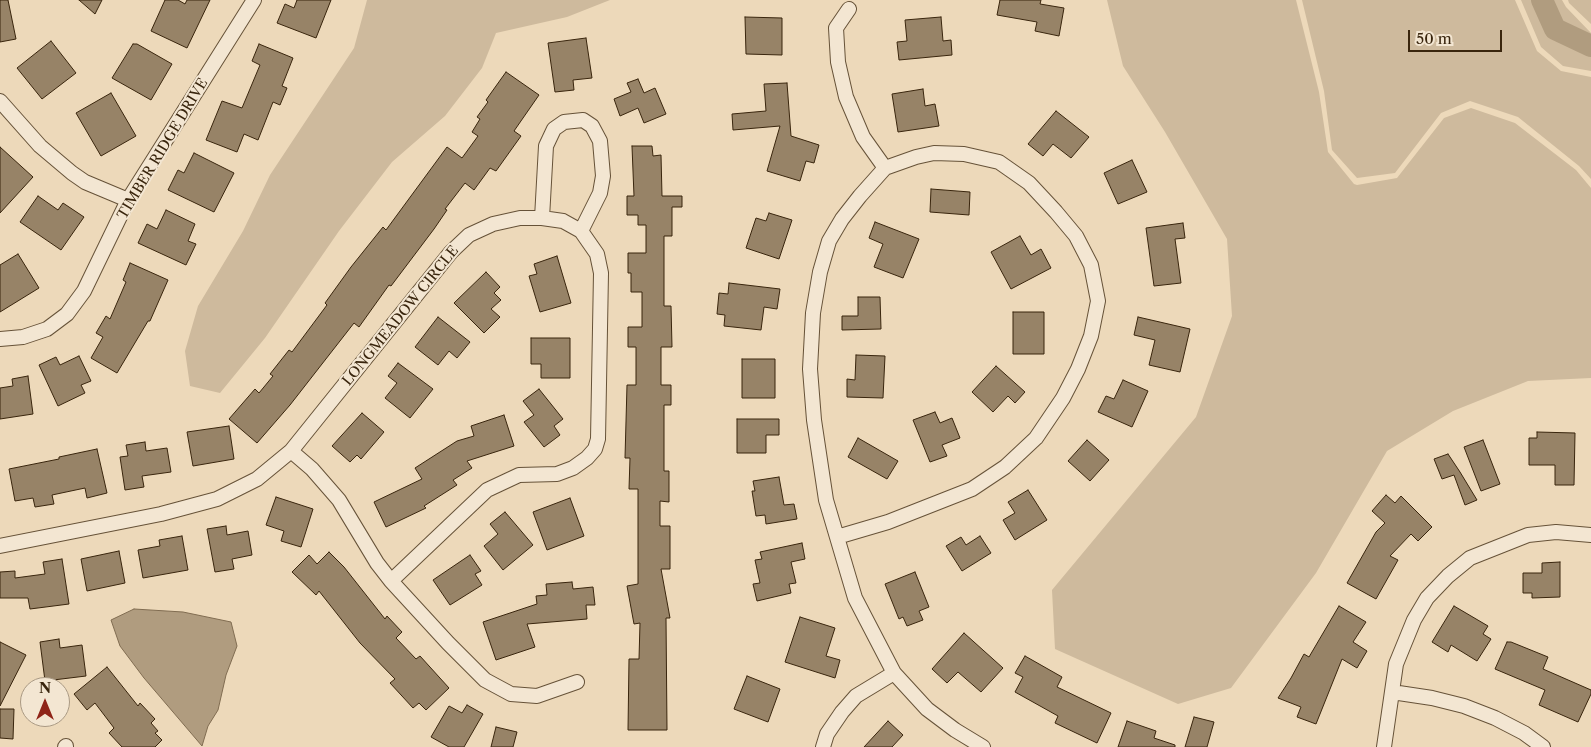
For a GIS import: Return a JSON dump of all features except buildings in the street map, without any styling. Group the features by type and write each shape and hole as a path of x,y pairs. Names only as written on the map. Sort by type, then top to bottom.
{"street":[{"name":"TIMBER RIDGE DRIVE","path":"0,339 23,337 47,329 67,314 84,291 128,200 254,0"},
{"path":"849,9 836,28 838,62 846,97 863,137 885,168"},
{"path":"0,101 40,146 72,172 85,182 128,200"},
{"path":"542,218 546,146 554,129 564,122 583,120 592,126 600,141 603,176 600,193 581,231"},
{"path":"837,537 888,522 972,489 1005,467 1036,438 1063,398 1078,370 1091,336 1098,301 1091,266 1076,236 1029,183 999,162 964,154 934,153 885,168 842,219 829,241 820,272 813,313 810,370 814,420 826,500 855,598 894,673 927,709 955,730 983,747"},
{"name":"LONGMEADOW CIRCLE","path":"0,546 161,514 217,499 256,479 291,451 452,252 469,235 494,224 520,218 542,218 563,221 581,231 597,254 601,273 598,439 595,449 587,458 573,468 557,474 519,475 487,490 391,581"},
{"path":"291,451 312,469 339,500 376,563 391,581 485,680 511,694 537,696 577,682"},
{"path":"1384,747 1396,664 1414,620 1428,598 1448,576 1470,558 1528,535 1556,532 1591,535"},
{"name":"LONGMEADOW CIRCLE","path":"0,537 25,540"},
{"path":"823,747 827,734 856,696 894,673"},
{"path":"1392,692 1432,698 1464,706 1495,718 1524,733 1543,747"}],"shaded area":[{"path":"367,0 610,0 567,17 496,33 482,68 445,116 392,162 339,231 265,338 220,393 190,386 185,351 198,306 243,231 270,175 354,48"},
{"path":"1107,0 1296,0 1319,92 1328,152 1354,184 1397,178 1444,118 1471,108 1515,123 1576,170 1591,188 1591,378 1528,381 1453,411 1387,451 1316,573 1231,688 1178,704 1055,649 1052,590 1196,417 1232,316 1227,239 1165,132 1123,66"},
{"path":"1302,0 1515,0 1537,51 1561,71 1591,77 1591,179 1579,166 1518,117 1470,101 1441,113 1395,173 1357,178 1332,150 1324,91"},
{"path":"1521,0 1562,0 1566,7 1591,33 1591,71 1563,66 1541,47"},
{"path":"1568,0 1591,0 1591,24 1569,3"},
{"path":"134,609 183,612 231,622 237,646 226,675 218,710 208,726 202,746 144,678 120,646 111,620"}],"waterway":[{"path":"1542,0 1555,29 1591,46"}]}
